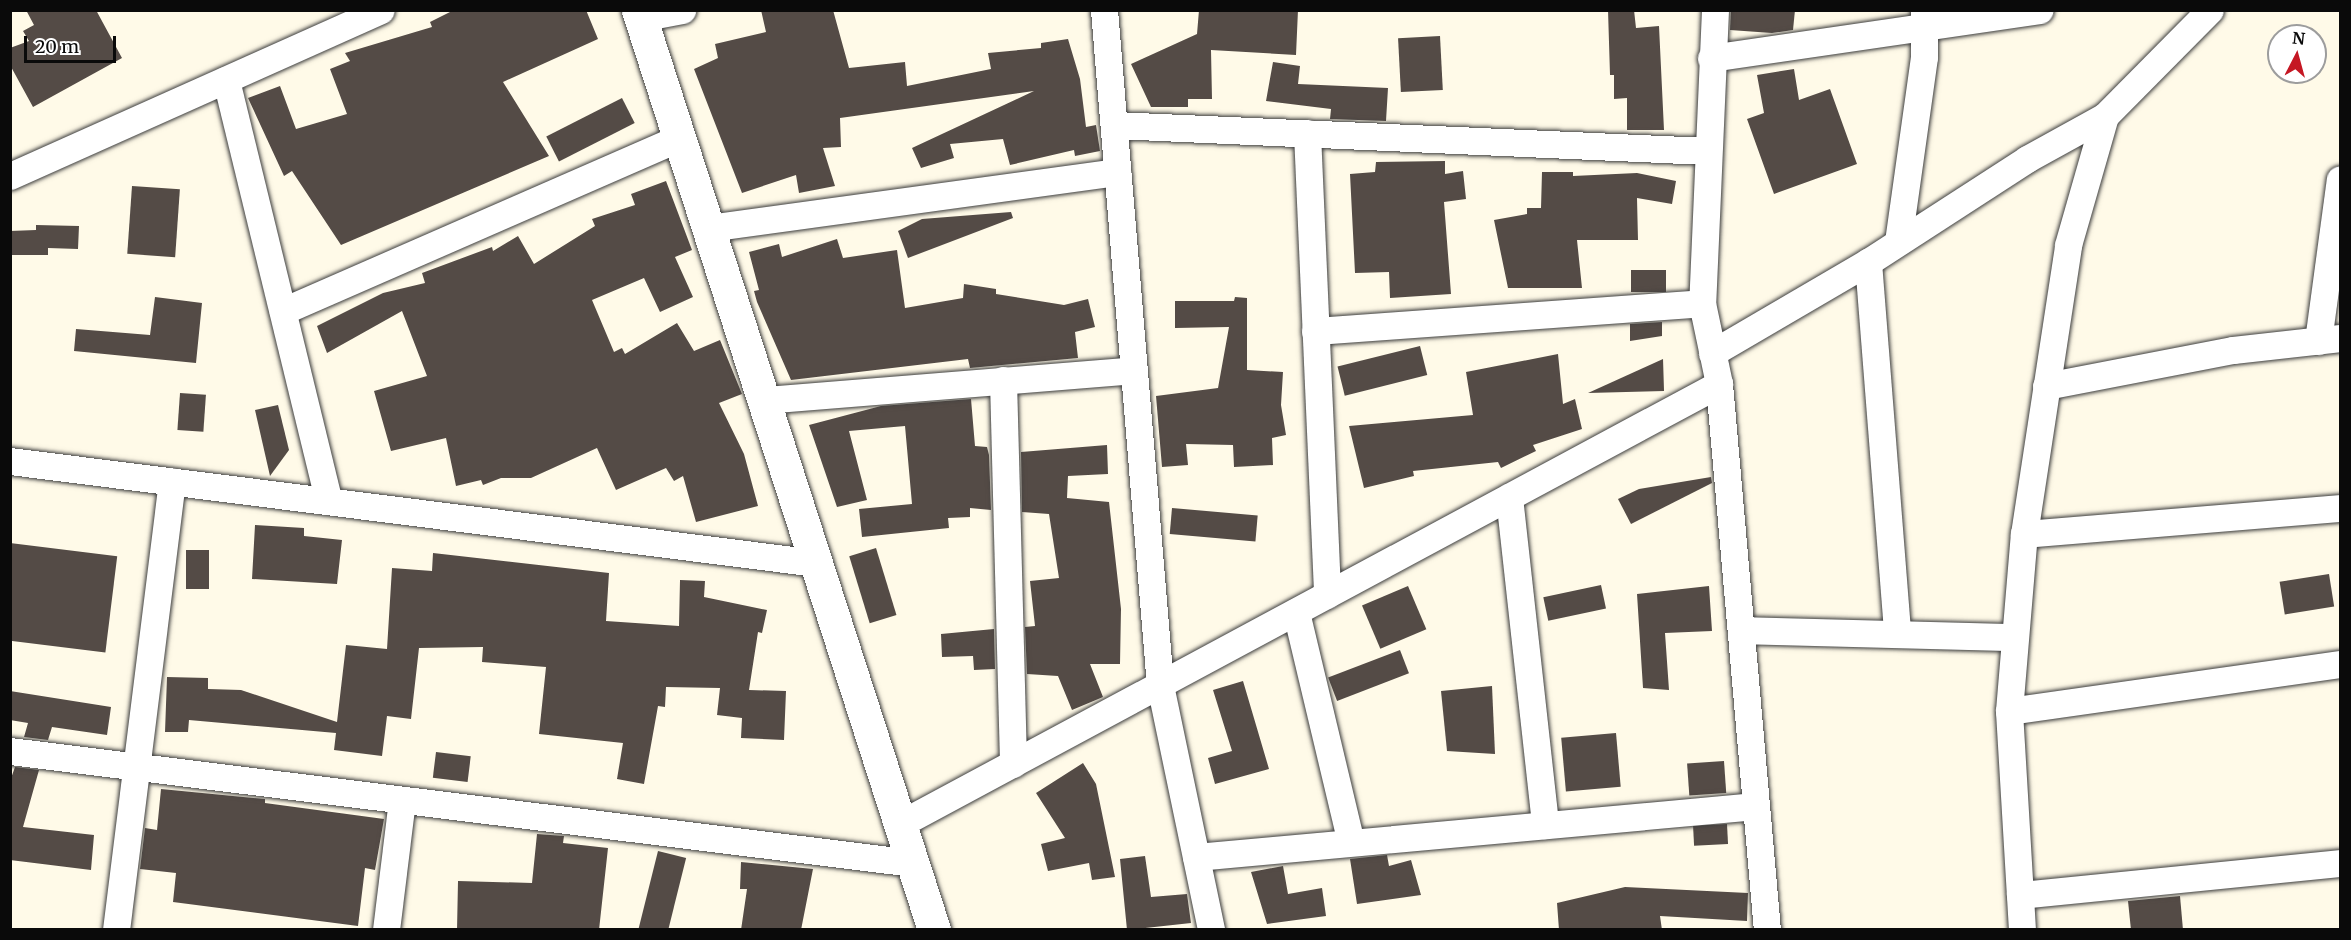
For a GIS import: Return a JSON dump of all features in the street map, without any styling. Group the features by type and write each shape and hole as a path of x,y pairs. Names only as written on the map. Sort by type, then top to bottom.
{"street":[{"path":"10,176 381,10"},
{"path":"682,10 639,14 934,930"},
{"path":"1104,10 1160,685 1211,930"},
{"path":"1715,10 1711,58 1702,303 1719,384 1767,930"},
{"path":"1711,58 1924,19 2040,10"},
{"path":"1713,353 1868,262 2027,159 2105,116 2209,11"},
{"path":"1898,243 1924,57 1924,19"},
{"path":"226,80 329,501"},
{"path":"2022,930 2009,711 2013,637 2024,534 2068,245 2105,116"},
{"path":"1114,125 1707,151"},
{"path":"1307,133 1327,595"},
{"path":"283,311 679,138"},
{"path":"708,228 1117,172"},
{"path":"2046,386 2233,350 2329,340 2340,179"},
{"path":"1868,262 1898,633"},
{"path":"1315,331 1702,303"},
{"path":"764,400 1134,370"},
{"path":"1003,380 1013,764"},
{"path":"900,825 1719,384"},
{"path":"10,461 816,563"},
{"path":"116,930 172,481"},
{"path":"1509,497 1545,825"},
{"path":"2024,534 2340,508"},
{"path":"1296,612 1351,843"},
{"path":"1741,630 2013,637"},
{"path":"2009,711 2340,664"},
{"path":"10,751 913,863"},
{"path":"386,930 402,800"},
{"path":"1196,856 1756,806"},
{"path":"2020,895 2340,862"}],"building":[{"path":"26,10 96,10 122,58 33,107 10,65 10,48 29,41 23,31 34,25"},
{"path":"454,10 586,10 598,39 503,82 549,156 341,245 292,171 284,176 248,98 280,86 296,129 347,114 330,69 350,61 345,53 432,27 430,22"},
{"path":"761,10 833,10 849,68 905,62 907,86 991,69 988,53 1041,48 1041,43 1068,39 1080,79 1086,127 1096,125 1100,151 1075,156 1074,150 1010,165 1003,139 950,144 954,158 921,168 912,148 1034,91 840,118 841,147 823,148 835,186 799,193 796,175 742,193 694,69 718,58 715,44 766,32"},
{"path":"1199,10 1298,10 1296,55 1211,50 1212,99 1188,99 1188,107 1151,107 1131,64 1197,34"},
{"path":"1608,10 1634,10 1636,28 1659,26 1664,130 1627,130 1627,98 1614,99 1614,75 1610,75"},
{"path":"1731,10 1795,10 1793,30 1772,33 1730,30"},
{"path":"1440,36 1443,90 1401,92 1398,38"},
{"path":"1273,62 1300,66 1298,84 1388,88 1386,121 1330,119 1331,109 1266,101"},
{"path":"1794,69 1799,100 1830,89 1857,164 1774,194 1747,119 1764,113 1757,75"},
{"path":"622,98 635,123 559,162 546,137"},
{"path":"1445,161 1445,174 1463,171 1466,199 1444,202 1451,294 1390,298 1389,272 1355,273 1350,174 1375,172 1376,162"},
{"path":"1542,172 1573,172 1573,176 1637,173 1676,181 1672,204 1637,198 1638,240 1577,240 1582,288 1508,288 1494,220 1527,214 1527,208 1541,208"},
{"path":"666,181 692,250 675,257 693,297 660,312 644,278 592,300 614,352 622,348 625,354 677,323 694,351 720,340 742,394 719,403 744,454 758,506 696,522 683,476 674,481 666,468 616,490 597,448 531,478 501,478 483,485 481,480 456,486 446,438 391,451 374,391 427,376 402,311 327,353 317,326 383,293 425,283 422,273 492,247 493,251 518,236 534,264 595,226 592,219 635,205 631,194"},
{"path":"132,186 180,189 175,257 127,254"},
{"path":"1011,212 1013,218 908,258 898,231 922,219"},
{"path":"36,225 79,226 78,249 48,248 48,255 10,255 10,231 36,230"},
{"path":"837,239 843,258 897,250 905,308 963,298 964,284 996,289 996,294 1064,305 1088,299 1095,327 1075,332 1078,358 970,368 968,359 791,380 757,302 754,291 759,290 749,252 779,244 782,257"},
{"path":"1631,270 1666,270 1666,292 1631,292"},
{"path":"155,297 202,303 196,363 74,351 76,329 150,335"},
{"path":"1235,297 1247,298 1247,370 1283,372 1281,405 1286,435 1272,438 1273,465 1234,467 1233,445 1186,444 1188,465 1162,467 1156,396 1218,388 1229,327 1175,328 1175,301 1234,301"},
{"path":"1662,322 1662,336 1630,341 1630,324"},
{"path":"1420,346 1427,375 1345,396 1338,367"},
{"path":"1558,354 1563,404 1575,399 1582,429 1533,445 1536,451 1501,468 1498,462 1413,471 1414,476 1364,488 1349,426 1473,415 1466,372"},
{"path":"1663,359 1664,391 1588,393"},
{"path":"180,393 206,395 203,432 177,430"},
{"path":"971,399 975,446 987,447 989,455 991,510 970,508 970,517 948,518 949,528 862,537 859,509 912,504 905,426 849,431 867,500 837,507 809,425 881,406"},
{"path":"278,405 289,450 270,476 255,410"},
{"path":"1107,445 1108,474 1068,476 1067,498 1109,502 1121,609 1120,664 1090,664 1103,697 1072,710 1058,676 1027,674 1025,627 1035,626 1030,581 1059,578 1049,514 1022,512 1021,452"},
{"path":"1711,477 1712,483 1631,524 1618,499 1639,489"},
{"path":"1172,508 1258,515 1255,541 1170,534"},
{"path":"255,525 304,528 304,536 342,540 337,584 252,579"},
{"path":"10,543 117,556 105,652 10,641"},
{"path":"876,548 896,615 870,623 849,556"},
{"path":"186,550 209,550 209,589 186,589"},
{"path":"433,553 609,573 606,621 679,626 680,580 705,581 704,597 767,610 762,633 758,632 749,690 786,691 784,740 741,738 742,718 717,715 720,688 666,687 665,707 658,706 644,784 617,779 623,743 539,734 546,667 482,662 483,647 419,648 411,719 387,716 382,756 334,750 336,733 189,720 188,732 165,732 167,677 208,678 208,689 241,690 337,722 346,645 387,649 392,568 432,571"},
{"path":"2329,574 2334,607 2285,614 2280,582"},
{"path":"1601,585 1606,608 1548,621 1543,597"},
{"path":"1408,586 1426,629 1380,649 1362,606"},
{"path":"1709,586 1712,631 1665,633 1669,690 1643,688 1637,594"},
{"path":"994,629 995,669 974,670 973,656 942,657 941,634"},
{"path":"1400,650 1409,673 1337,701 1328,678"},
{"path":"1243,681 1269,769 1215,784 1208,758 1232,751 1213,690"},
{"path":"1492,686 1495,754 1447,751 1441,691"},
{"path":"10,691 111,707 107,735 52,727 48,740 24,737 28,723 10,720"},
{"path":"1616,733 1621,787 1566,792 1561,738"},
{"path":"436,752 471,756 468,782 433,778"},
{"path":"1724,761 1726,793 1689,796 1687,764"},
{"path":"1083,763 1096,784 1115,877 1092,880 1089,863 1048,871 1041,844 1065,838 1036,793"},
{"path":"15,767 39,770 23,827 94,835 91,870 10,860 10,781"},
{"path":"161,789 265,799 265,803 384,819 375,870 365,868 358,926 173,902 176,873 140,869 145,828 157,830"},
{"path":"1727,824 1728,844 1694,846 1693,826"},
{"path":"537,834 564,836 563,843 608,848 599,930 457,930 458,881 532,883"},
{"path":"658,851 686,858 668,930 638,930"},
{"path":"1387,855 1389,866 1411,860 1421,895 1357,904 1350,859"},
{"path":"1145,856 1151,897 1187,894 1191,923 1127,930 1120,859"},
{"path":"741,862 813,869 801,930 741,930 747,889 740,889"},
{"path":"1283,866 1288,894 1322,888 1326,916 1267,924 1251,872"},
{"path":"1625,887 1748,893 1747,921 1660,916 1662,930 1559,930 1557,903"},
{"path":"2180,896 2183,930 2131,930 2128,901"}]}
